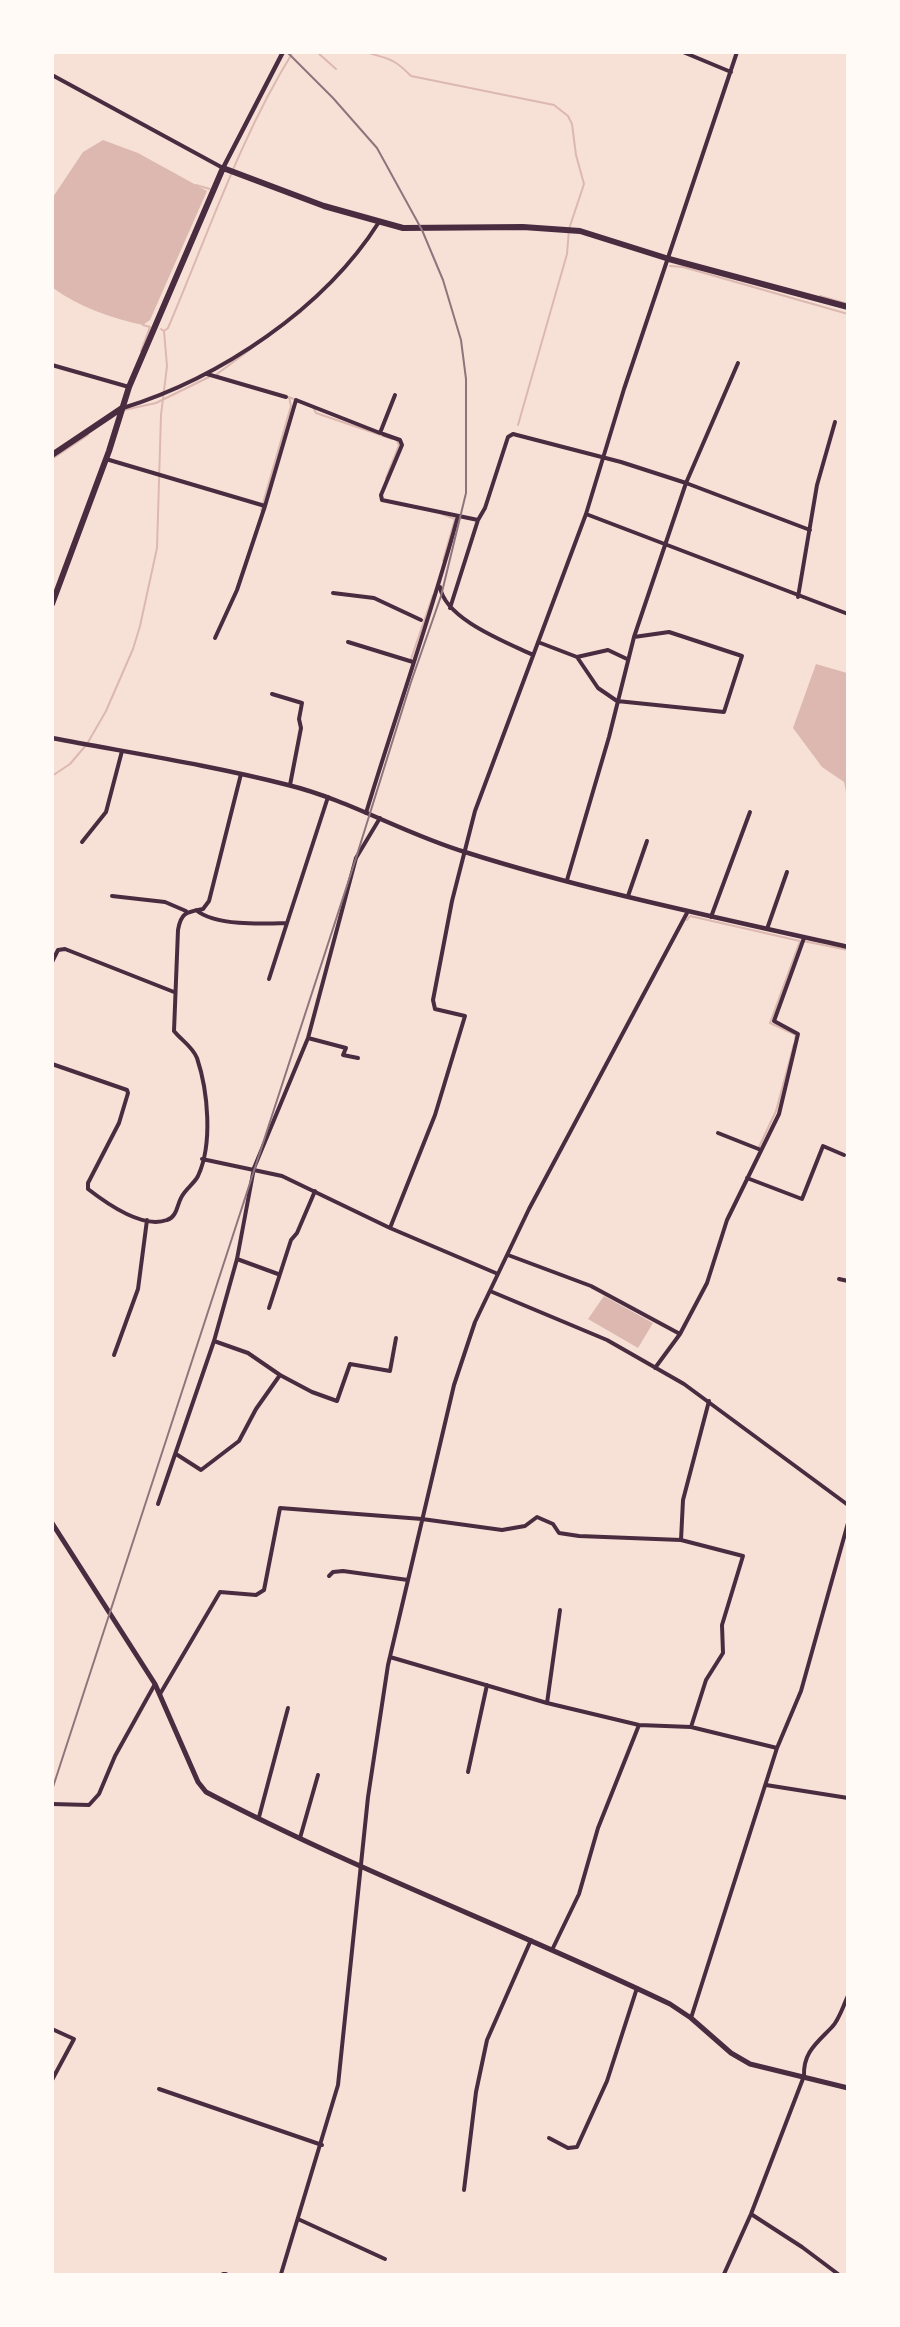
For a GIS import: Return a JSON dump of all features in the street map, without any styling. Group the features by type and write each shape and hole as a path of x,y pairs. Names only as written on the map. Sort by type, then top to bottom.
{"main road":[{"path":"52,604 106,459 129,387 156,319 228,170 286,194 379,222 422,230 523,227 569,229 848,308"},
{"path":"52,455 122,408"},
{"path":"52,1523 155,1684 198,1782 206,1792 362,1869 531,1939 638,1988 691,2018 723,2047 750,2064 848,2088"}],"street":[{"path":"52,75 228,170 282,52"},
{"path":"683,52 731,72"},
{"path":"390,1228 435,1116 465,1016 435,1009 433,1000 463,852 493,759 586,514 624,389 737,52"},
{"path":"122,408 162,396 207,374 260,340 303,307 356,255 379,222"},
{"path":"567,880 634,637 686,483 738,363"},
{"path":"52,365 129,387"},
{"path":"207,374 286,397"},
{"path":"215,638 237,590 265,506 296,400 380,433 395,395"},
{"path":"798,597 817,485 835,422"},
{"path":"383,434 401,440 402,445 381,498 478,520"},
{"path":"450,608 478,520 485,508 511,434 604,457 686,483 810,530"},
{"path":"106,459 265,506"},
{"path":"586,514 798,597 848,614"},
{"path":"366,813 439,585 458,516"},
{"path":"439,585 441,596 450,608 479,628 533,655"},
{"path":"333,593 374,598 421,620"},
{"path":"577,657 598,688 617,701 724,712 742,656 669,632 634,637"},
{"path":"348,642 413,662"},
{"path":"538,642 577,657 608,650 627,659"},
{"path":"272,694 302,704 299,719 301,728 290,785"},
{"path":"52,738 181,759 290,785 328,797 463,852 687,913 848,947"},
{"path":"82,842 106,812 122,750"},
{"path":"112,896 165,902 187,911 203,909 209,901 241,774"},
{"path":"269,978 328,797"},
{"path":"710,918 750,812"},
{"path":"158,1504 214,1341 237,1259 254,1168 308,1038 356,858 380,818"},
{"path":"628,896 646,841"},
{"path":"766,930 787,872"},
{"path":"196,910 202,915 224,920 287,923"},
{"path":"52,1064 127,1090 128,1098 119,1123 88,1186 100,1199 147,1220 167,1221 173,1217 185,1191 198,1176 208,1108 197,1058 174,1030 178,930 180,920 187,911"},
{"path":"281,2274 322,2145 338,2085 368,1797 390,1657 454,1384 475,1322 582,1104 606,1066 687,913"},
{"path":"655,1368 680,1334 707,1283 727,1220 779,1114 798,1034 774,1021 804,938"},
{"path":"52,962 58,950 65,949 174,992"},
{"path":"308,1038 346,1048 343,1055 358,1058"},
{"path":"718,1132 761,1150"},
{"path":"747,1178 802,1199 823,1146 844,1155"},
{"path":"202,1159 254,1168 282,1176 390,1228 498,1274"},
{"path":"269,1308 278,1274 291,1240 297,1233 315,1191"},
{"path":"114,1355 138,1289 147,1220"},
{"path":"508,1255 591,1286 680,1334"},
{"path":"237,1259 278,1274"},
{"path":"839,1279 848,1281"},
{"path":"490,1291 589,1331 655,1368 709,1401 848,1505"},
{"path":"214,1341 248,1353 280,1375 337,1401 350,1364 390,1371 396,1338"},
{"path":"176,1454 201,1470 239,1441 256,1409 280,1375"},
{"path":"681,1540 683,1500 709,1401"},
{"path":"160,1694 220,1593 256,1595 264,1590 280,1508 422,1519 502,1530 525,1526 537,1517 553,1524 559,1533 579,1536 681,1540 743,1556 722,1625 723,1653 706,1680 691,1726"},
{"path":"691,2018 777,1748 801,1691 848,1523"},
{"path":"329,1576 333,1572 343,1571 408,1580"},
{"path":"547,1703 560,1610"},
{"path":"390,1657 547,1703 639,1725 691,1726 777,1748"},
{"path":"52,1804 89,1805 99,1794 115,1756 155,1684"},
{"path":"468,1772 487,1685"},
{"path":"259,1817 288,1708"},
{"path":"552,1950 579,1893 598,1828 639,1725"},
{"path":"300,1839 318,1775"},
{"path":"766,1785 848,1798"},
{"path":"464,2190 476,2092 487,2040 531,1939"},
{"path":"549,2138 568,2148 577,2147 607,2081 638,1988"},
{"path":"724,2274 751,2214 804,2076 806,2060 811,2048 833,2026 848,1996"},
{"path":"52,2029 74,2039 52,2080"},
{"path":"159,2089 322,2145"},
{"path":"751,2214 838,2274"},
{"path":"298,2219 384,2259"}],"shaded area":[{"path":"103,140 138,153 207,191 150,320 143,325 96,311 53,288 53,197 83,152"},
{"path":"816,664 847,673 847,797 844,782 822,767 793,728"},
{"path":"604,1296 653,1323 638,1348 588,1319"}],"waterway":[{"path":"164,331 168,328 240,153 293,52"},
{"path":"317,52 336,69"},
{"path":"366,52 395,62 411,76 554,105 568,116 572,124 576,155 584,184 569,229 567,254 518,425"},
{"path":"196,185 210,189"},
{"path":"670,266 683,267 848,314"},
{"path":"820,296 848,304"},
{"path":"219,377 217,374 301,312"},
{"path":"141,351 150,327 143,325"},
{"path":"52,776 70,764 87,744 106,711 133,649 140,626 157,548 161,415 167,366 164,331 161,329"},
{"path":"124,410 156,403 209,377"},
{"path":"285,396 297,400"},
{"path":"261,510 291,406 289,397"},
{"path":"313,407 316,413 392,439"},
{"path":"52,459 88,435"},
{"path":"386,478 399,445 397,441"},
{"path":"442,514 455,519 443,561"},
{"path":"411,659 433,595"},
{"path":"687,920 690,916 800,941 770,1023 796,1035 795,1038"},
{"path":"803,941 848,950"},
{"path":"759,1147 776,1111 794,1044"}],"railway":[{"path":"52,1790 356,858 411,682 441,596 466,493 466,379 461,340 443,280 422,230 377,148 333,98 287,52"}]}
